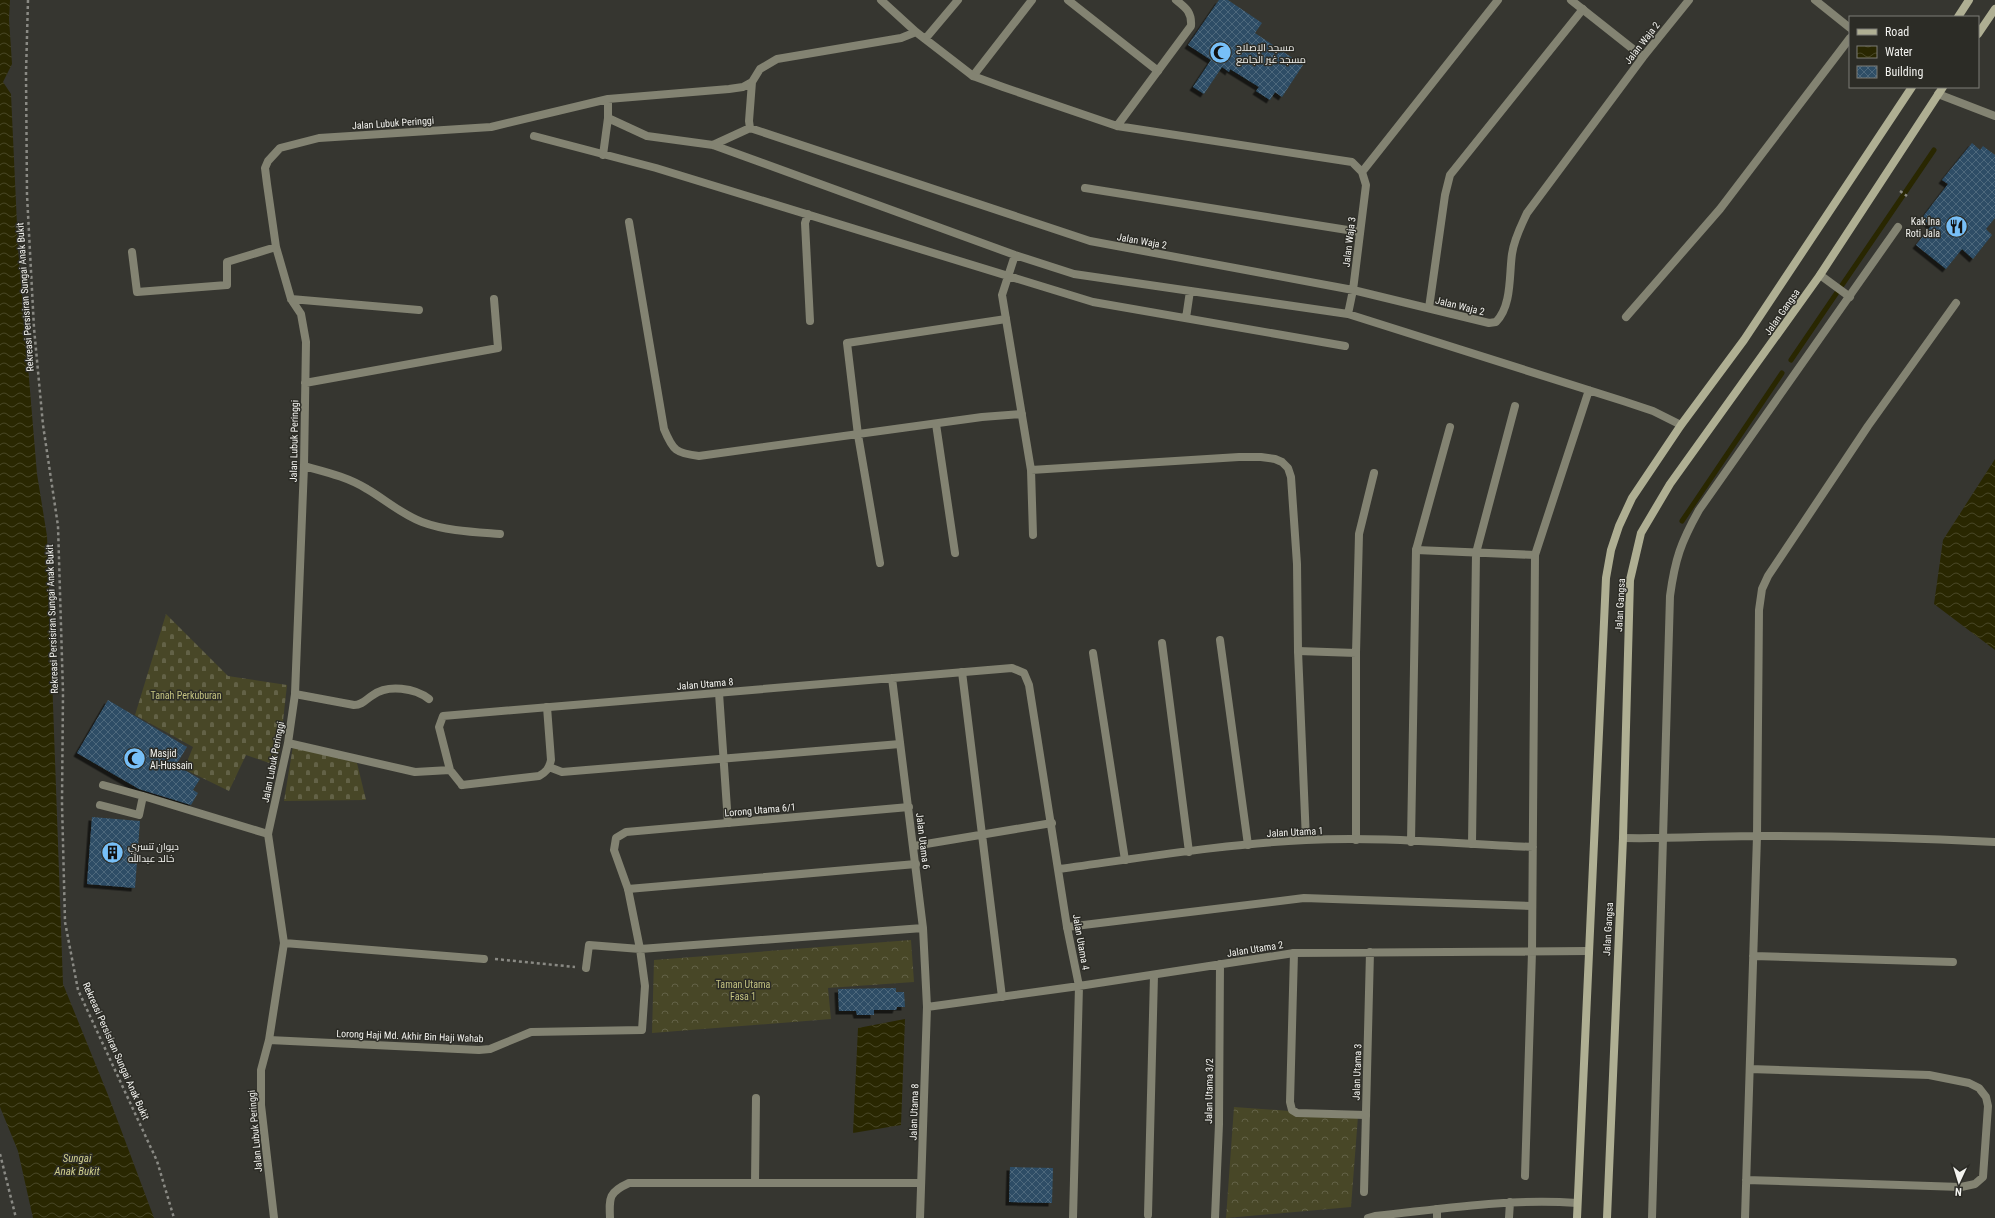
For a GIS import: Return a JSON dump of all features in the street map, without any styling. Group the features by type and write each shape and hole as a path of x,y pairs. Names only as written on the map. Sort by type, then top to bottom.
{"main road":[{"path":"1959,16 1969,0"},
{"path":"1979,33 1995,9"},
{"name":"Jalan Gangsa","path":"1577,1218 1606,578 1611,550 1618,526 1632,498 1681,425 1744,340 1911,88"},
{"name":"Jalan Gangsa","path":"1607,1218 1623,838 1630,580 1641,533 1670,484 1822,278 1942,88"}],"street":[{"path":"881,0 916,32 926,38 973,76 1117,126 1352,162 1362,172 1498,0"},
{"path":"926,38 958,0"},
{"path":"973,76 1032,0"},
{"path":"1068,0 1158,71"},
{"path":"1117,126 1191,26 1192,16 1187,8 1176,0"},
{"path":"1571,0 1643,57"},
{"name":"Jalan Waja 2","path":"750,128 1090,241 1353,290 1489,323 1496,322 1505,310 1512,252 1518,231 1527,213 1643,57 1689,0"},
{"path":"1815,0 1849,27"},
{"path":"1429,308 1445,195 1450,175 1583,9"},
{"path":"713,145 750,128 749,121 752,82 760,69 777,58 901,38 916,32"},
{"path":"1626,317 1720,209 1849,39"},
{"name":"Jalan Lubuk Peringgi","path":"274,1218 261,1105 261,1070 269,1040 284,943 268,834 288,743 295,694 304,466 305,383 304,328 301,314 291,299 276,247 265,168 268,161 280,148 319,138 491,127 608,99 729,89 743,86 752,82"},
{"path":"1938,94 1995,116"},
{"path":"603,155 608,118 608,99"},
{"path":"608,118 647,136 713,145 1014,255 1074,274 1348,314 1653,411 1681,425"},
{"path":"534,136 808,214 1093,302 1345,346"},
{"name":"Jalan Waja 3","path":"1348,314 1353,290 1366,185 1362,172"},
{"path":"1084,188 1360,232"},
{"path":"808,214 805,223 810,321"},
{"path":"629,222 664,429 673,449 683,454 699,456 982,417 1022,414"},
{"path":"1652,1218 1670,596 1674,565 1683,540 1699,510 1846,294 1898,227"},
{"path":"132,252 137,292 227,285 227,262 276,247"},
{"path":"1014,255 1002,295 1031,470 1033,535"},
{"path":"1822,278 1846,294"},
{"path":"1186,318 1190,291"},
{"path":"291,299 419,310"},
{"path":"305,383 498,348 494,299"},
{"path":"1745,1218 1757,836 1759,629 1762,589 1768,576 1868,426 1956,303"},
{"path":"880,563 858,435 847,343 1006,319"},
{"path":"1525,1176 1532,952 1535,555 1589,390"},
{"path":"1472,844 1476,553 1515,406"},
{"path":"936,424 955,553"},
{"path":"1411,842 1416,550 1450,427"},
{"path":"1031,470 1239,457 1261,457 1275,459 1282,462 1288,468 1291,477 1297,564 1298,651 1306,840"},
{"path":"304,466 354,482 366,488 394,508 422,522 453,530 500,534"},
{"path":"1356,840 1356,653 1359,534 1361,519 1374,473"},
{"path":"1416,550 1535,555"},
{"path":"1220,640 1248,845"},
{"path":"1162,643 1189,852"},
{"path":"1298,651 1356,653"},
{"path":"1093,653 1125,860"},
{"name":"Jalan Utama 8","path":"450,770 439,727 443,716 1012,668 1024,673"},
{"path":"962,672 1002,997"},
{"name":"Jalan Utama 4","path":"1024,673 1030,685 1067,927 1079,986 1074,1218"},
{"name":"Jalan Utama 6","path":"892,678 923,928 927,1008"},
{"path":"295,694 354,705 359,705 377,692 390,689 411,690 418,692 429,699"},
{"path":"719,693 728,823"},
{"path":"288,743 415,772 450,770 462,786 539,776 549,767 551,760 547,707"},
{"path":"549,767 562,772 900,744"},
{"path":"103,785 268,834"},
{"path":"100,805 138,815 143,796"},
{"name":"Lorong Utama 6/1","path":"628,889 614,850 616,838 626,832 909,808"},
{"path":"914,846 1052,823"},
{"path":"1623,838 1663,839 1757,836 1899,837 1995,842"},
{"name":"Jalan Utama 1","path":"1059,869 1248,845 1306,840 1356,840 1532,847"},
{"path":"640,949 628,889 916,864"},
{"path":"1067,927 1304,898 1532,906"},
{"path":"586,968 589,944 640,949 923,928"},
{"path":"284,943 484,958"},
{"name":"Lorong Haji Md. Akhir Bin Haji Wahab","path":"269,1040 479,1050 501,1046 511,1039 531,1032 642,1030 645,986 640,949"},
{"name":"Jalan Utama 2","path":"927,1008 1294,953 1588,951"},
{"name":"Jalan Utama 3","path":"1364,1192 1370,952"},
{"path":"1294,953 1290,1102 1292,1110 1297,1113 1366,1115"},
{"path":"1753,956 1953,962"},
{"name":"Jalan Utama 3/2","path":"1215,1218 1219,1124 1220,964"},
{"path":"1148,1215 1154,975"},
{"name":"Jalan Utama 8","path":"920,1218 927,1008"},
{"path":"1746,1180 1961,1187 1975,1184 1983,1177 1988,1106 1986,1097 1979,1088 1969,1083 1929,1075 1750,1069"},
{"path":"756,1098 756,1183"},
{"path":"610,1218 609,1200 616,1189 629,1183 921,1183"},
{"path":"1368,1218 1374,1216 1510,1202 1548,1201 1577,1203"},
{"path":"1509,1218 1510,1202"},
{"path":"1437,1209 1437,1218"}],"path":[{"name":"Rekreasi Persisiran Sungai Anak Bukit","path":"28,0 26,73 27,195 34,328 40,395 58,526 63,692 62,803 65,922 78,990 157,1161 174,1218"},
{"path":"1900,191 1907,196"},
{"path":"484,958 586,968"},
{"path":"0,1154 16,1218"}],"green space":[{"name":"Tanah Perkuburan","path":"166,614 228,676 287,685 278,766 246,755 229,791 184,769 193,747 135,715"},
{"path":"293,746 357,763 366,800 284,801"},
{"name":"Taman Utama Fasa 1","path":"911,940 914,982 828,988 831,1019 652,1033 654,960"},
{"path":"1234,1107 1358,1116 1351,1207 1226,1218"}],"water":[{"name":"Sungai Anak Bukit","path":"0,0 10,0 9,19 12,64 3,82 11,94 18,247 37,474 47,536 63,984 108,1095 154,1218 33,1218 18,1151 0,1107"},
{"path":"1995,459 1995,650 1934,604 1943,540"},
{"path":"905,1019 901,1125 853,1133 858,1028"}],"building":[{"path":"1219,0 1228,0 1262,23 1255,33 1303,65 1282,97 1275,92 1270,100 1256,91 1259,87 1230,69 1229,72 1222,67 1204,94 1193,87 1211,60 1188,45"},
{"path":"1972,143 1980,150 1983,146 1995,155 1995,218 1986,229 1992,235 1973,259 1962,249 1946,269 1916,245 1931,226 1922,218 1948,184 1942,180"},
{"name":"Masjid Al-Hussain","path":"108,700 187,747 176,765 200,779 193,790 198,793 191,805 139,789 77,753"},
{"name":"دیوان تنسري خالد عبدالله","path":"92,817 140,821 135,888 87,884"},
{"path":"896,988 896,992 904,992 905,1007 897,1007 896,1010 874,1010 874,1015 857,1015 856,1011 839,1011 838,989"},
{"path":"1010,1167 1053,1168 1052,1203 1009,1202"}],"waterway":[{"path":"1791,360 1934,150"},
{"path":"1682,521 1782,373"}],"place":[{"name":"مسجد الإصلاح مسجد غير الجامع","path":"1221,53"},
{"name":"Kak Ina Roti Jala","path":"1956,227"},
{"name":"Masjid Al-Hussain","path":"134,759"},
{"name":"دیوان تنسري خالد عبدالله","path":"113,852"}]}
